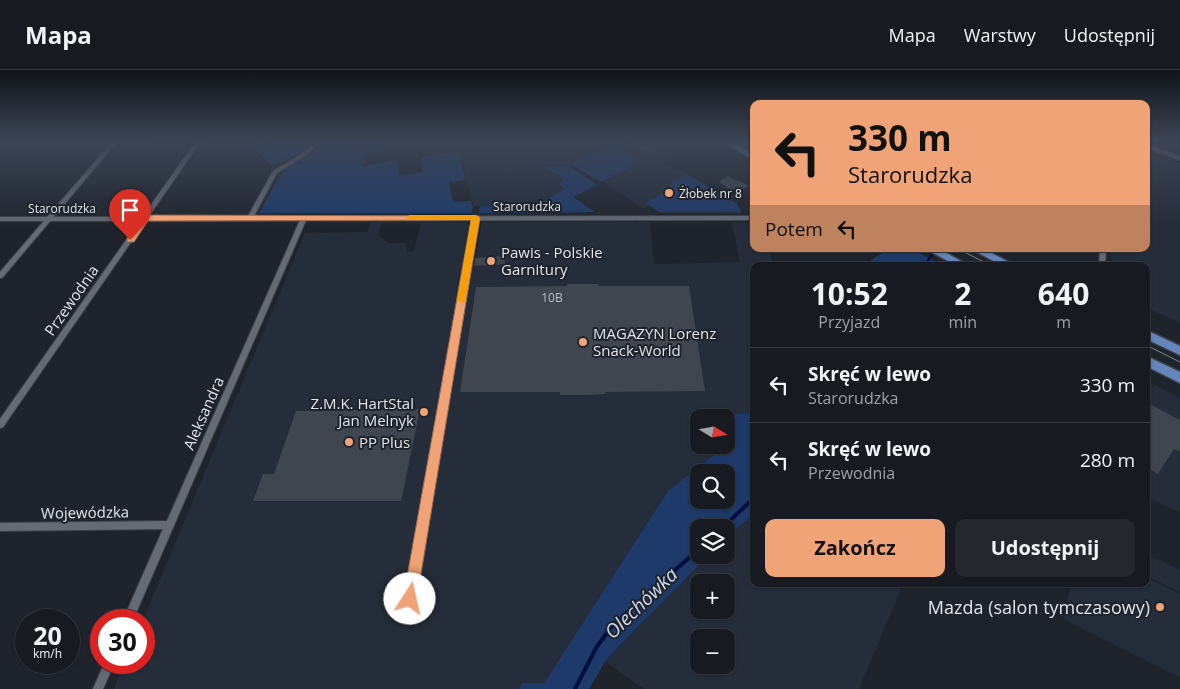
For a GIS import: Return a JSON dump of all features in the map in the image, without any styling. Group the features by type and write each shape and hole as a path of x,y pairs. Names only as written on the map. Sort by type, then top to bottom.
{"main road":[{"path":"938,252 957,262"},
{"path":"982,252 1003,262"},
{"path":"1150,336 1180,351"},
{"path":"1150,362 1180,378"}],"street":[{"path":"0,276 91,170"},
{"name":"Przewodnia","path":"0,425 179,170"},
{"path":"250,218 275,172 279,170"},
{"name":"Aleksandra","path":"133,609 304,218"},
{"path":"407,618 476,218"},
{"name":"Starorudzka","path":"0,219 750,218"},
{"name":"Wojewódzka","path":"0,527 170,525"},
{"path":"98,689 105,674"}],"shaded area":[{"path":"283,170 398,170 399,176 423,172 423,170 463,170 465,180 449,182 453,202 471,201 472,206 305,207 473,206 472,213 259,213"},
{"path":"464,170 548,170 563,180 558,184 565,189 537,203 536,207 473,206"},
{"path":"549,170 574,170 597,185 573,197 595,212 540,213 536,207 538,204 565,189 559,184 563,179"},
{"path":"581,170 626,170 601,182"},
{"path":"627,170 677,170 737,204 742,213 660,213 649,206 644,209 603,182"},
{"path":"1150,170 1180,170 1180,323 1150,309 1150,262 1112,262 1111,252 1150,252"},
{"path":"684,175 690,176 737,204 741,212 660,212 645,203 674,187 669,184"},
{"path":"480,206 528,207 528,213 479,213"},
{"path":"371,222 382,222 378,235 388,243 405,243 407,252 414,251 421,222 466,223 470,227 463,266 474,266 482,223 650,222 654,264 740,262 732,223 750,223 750,252 770,252 772,261 808,261 750,262 750,413 735,414 735,409 690,409 690,454 714,454 701,464 690,464 690,473 668,491 544,683 522,683 519,689 114,689 120,674 155,674 155,609 148,609 305,233 367,232"},
{"path":"884,252 917,252 937,262 870,262"},
{"path":"1150,382 1180,398 1180,512 1150,499"},
{"path":"750,413 750,517 735,530 735,519 690,519 690,564 700,564 606,660 589,689 519,689 522,683 544,683 668,491 690,474 690,509 735,509 735,464 702,464 715,454 735,454 735,414"},
{"path":"750,517 750,587 902,587 859,689 644,689 610,665 606,660 690,574 690,619 735,619 735,574 690,574 700,564 735,564 735,530"},
{"path":"1150,556 1180,570 1180,592 1150,578"},
{"path":"1150,580 1180,594 1180,677 1064,619 1070,587 1150,587"}],"building":[{"path":"728,176 749,186 738,192 731,190 719,182"},
{"name":"Pawis - Polskie Garnitury","path":"504,256 505,264 474,266 475,258"},
{"name":"MAGAZYN Lorenz Snack-World","path":"567,284 689,286 705,391 605,392 605,394 591,395 560,395 560,392 460,392 476,287 567,286"},
{"path":"1150,404 1180,420 1180,452 1174,449 1158,474 1150,469"},
{"name":"PP Plus","path":"420,409 401,501 253,501 263,474 274,474 296,411"}],"waterway":[{"name":"Olechówka","path":"927,262 934,252"},
{"name":"Olechówka","path":"732,519 750,502"},
{"name":"Olechówka","path":"575,689 596,648 612,626 690,557"}],"tram line":[{"path":"964,252 984,262"},
{"path":"1150,347 1180,362"}],"slow traffic":[{"path":"410,218 476,218 462,300"}],"place":[{"name":"Żłobek nr 8","path":"669,193"},
{"name":"Pawis - Polskie Garnitury","path":"491,261"},
{"name":"MAGAZYN Lorenz Snack-World","path":"583,342"},
{"name":"Z.M.K. HartStal Jan Melnyk","path":"424,412"},
{"name":"PP Plus","path":"349,442"},
{"name":"Mazda (salon tymczasowy)","path":"1160,607"}],"route":[{"path":"130,240 146,218 476,218 410,599"}]}
